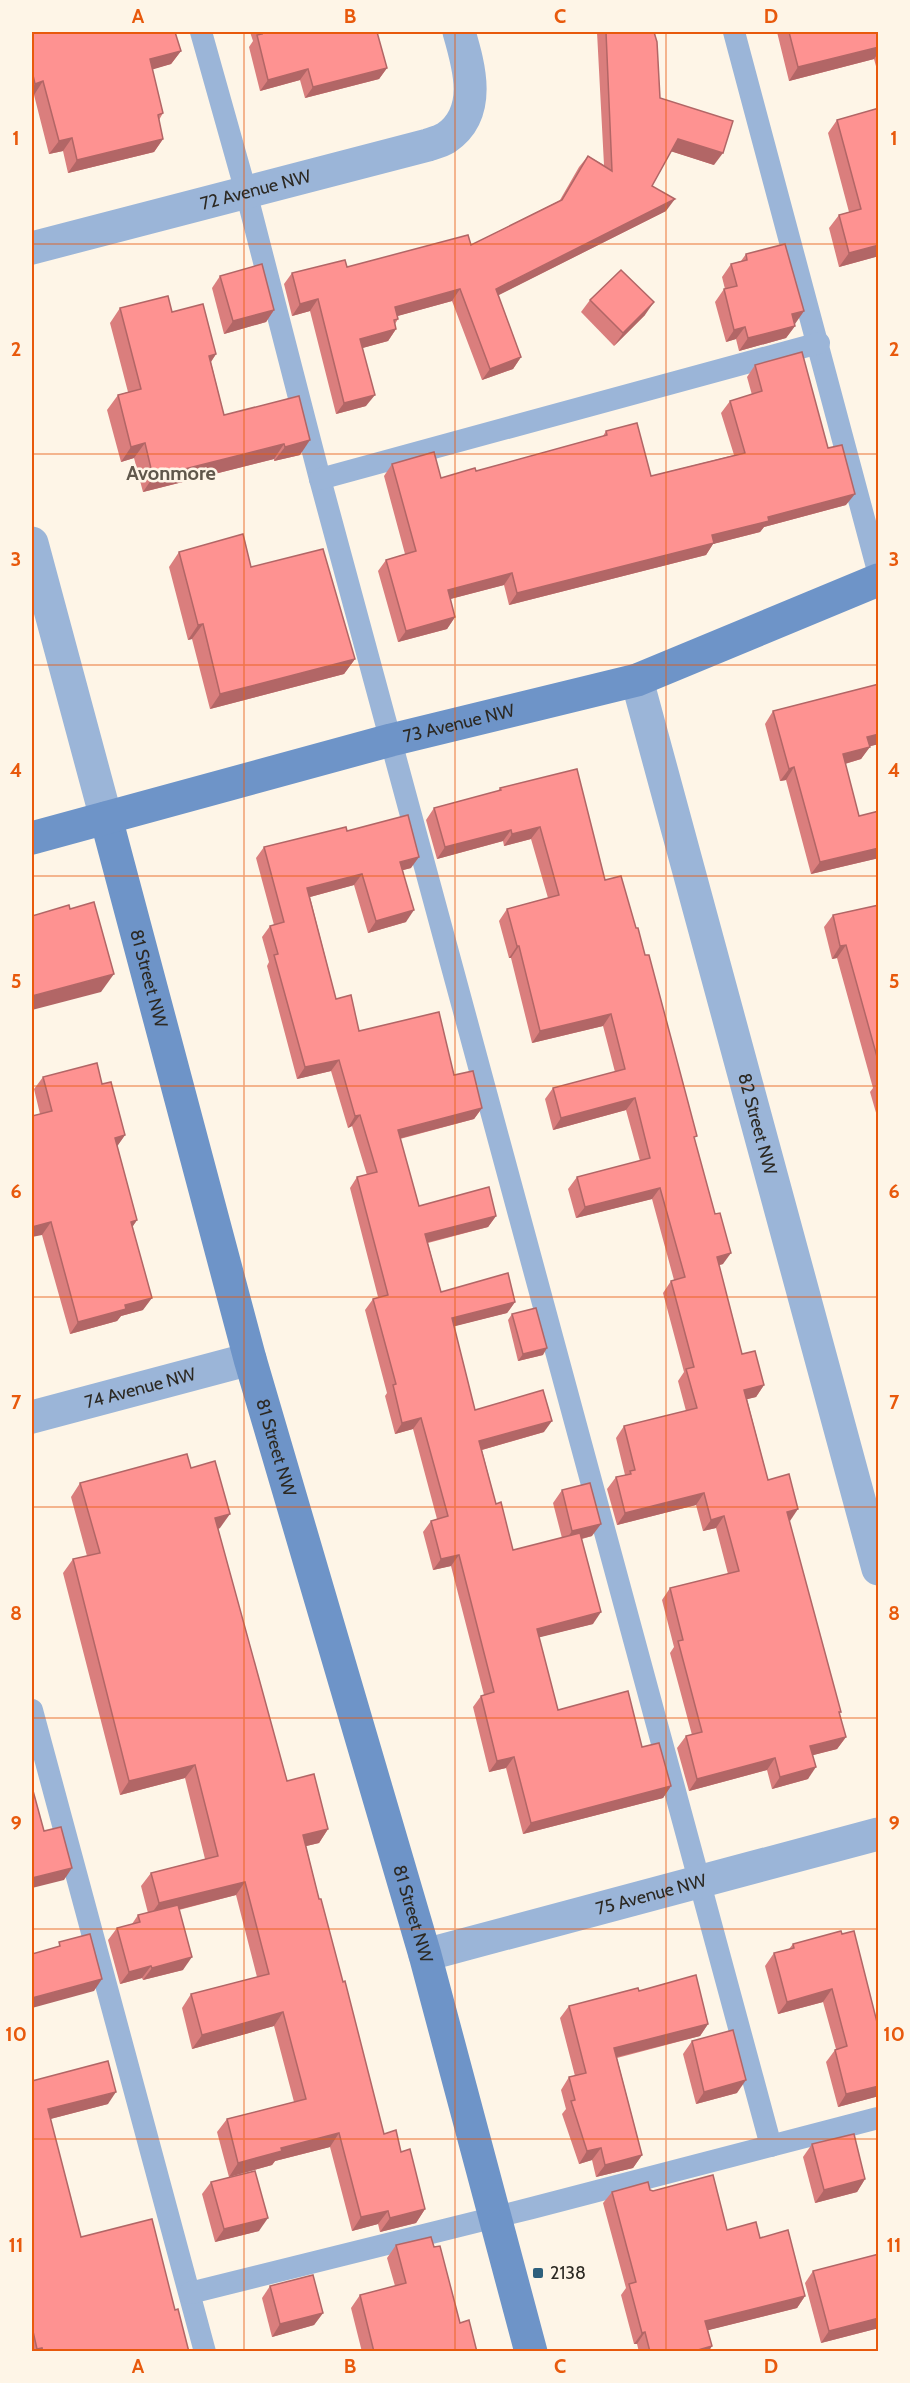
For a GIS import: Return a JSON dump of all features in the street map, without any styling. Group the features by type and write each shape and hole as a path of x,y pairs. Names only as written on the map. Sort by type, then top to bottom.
{"street":[{"name":"72 Avenue NW","path":"32,248 428,145 446,138 457,127 467,110 471,93 470,74 459,32"},
{"name":"81 Street NW","path":"32,543 250,1359 425,1954 531,2352"},
{"name":"73 Avenue NW","path":"32,838 391,740 636,680 879,580"},
{"name":"82 Street NW","path":"636,680 879,1569"},
{"name":"74 Avenue NW","path":"32,1417 250,1359"},
{"name":"75 Avenue NW","path":"425,1954 879,1834"}],"lane":[{"path":"201,32 771,2146"},
{"path":"734,32 879,571"},
{"path":"320,479 819,343"},
{"path":"32,1710 205,2352"},
{"path":"190,2293 879,2118"}],"building":[{"path":"32,32 175,32 181,51 150,59 163,113 158,115 163,139 77,160 72,138 59,141 43,81 35,84 32,71"},
{"path":"261,32 377,32 387,68 313,87 308,69 268,80 257,35 262,34"},
{"path":"606,32 654,32 657,42 660,98 733,121 723,153 678,139 652,186 675,199 496,289 521,357 490,369 460,289 395,307 398,319 394,320 396,329 360,339 375,395 344,403 318,299 300,304 292,273 345,260 347,267 468,235 471,245 562,200 588,156 612,171"},
{"path":"789,32 879,32 879,47 798,67"},
{"path":"879,108 879,245 849,253 839,215 861,209 837,120"},
{"path":"785,244 804,311 792,314 795,326 748,338 745,327 734,330 724,289 737,286 731,264 747,260 746,254"},
{"path":"262,264 274,310 233,321 220,276"},
{"path":"621,270 654,302 623,333 590,300"},
{"path":"168,296 172,312 203,304 216,354 209,356 224,415 299,396 310,440 285,447 284,444 153,477 145,443 131,447 118,395 141,389 120,308"},
{"path":"802,352 828,448 842,445 855,494 768,517 769,521 712,535 714,543 517,593 512,573 448,590 455,617 406,631 386,560 416,551 392,464 434,452 441,478 475,468 476,471 607,435 606,431 637,423 651,476 745,453 730,401 762,391 755,365"},
{"path":"243,534 251,567 323,549 355,659 220,694 203,624 198,625 179,552"},
{"path":"879,684 879,734 867,737 870,747 843,754 859,816 879,811 879,848 820,862 794,767 789,769 773,711"},
{"path":"577,769 605,880 621,876 645,955 649,955 697,1136 694,1137 715,1214 720,1213 731,1253 717,1257 742,1354 755,1351 764,1385 744,1390 768,1480 789,1474 798,1509 787,1512 841,1712 839,1712 846,1737 810,1746 816,1767 780,1777 775,1758 697,1779 686,1736 702,1732 678,1641 683,1640 670,1588 739,1571 724,1516 711,1520 704,1493 625,1513 616,1477 631,1474 630,1471 635,1470 624,1426 697,1408 686,1369 694,1367 671,1281 685,1277 660,1188 585,1207 577,1177 650,1158 635,1098 561,1118 553,1088 625,1069 611,1014 540,1031 519,946 517,946 507,909 559,895 540,827 512,834 511,830 445,847 434,808 501,790 500,788"},
{"path":"408,815 419,857 400,862 414,910 376,921 362,874 307,888 336,999 351,995 359,1031 439,1012 454,1075 473,1071 482,1108 398,1130 419,1206 489,1187 496,1216 425,1234 441,1292 508,1273 515,1302 452,1318 475,1410 543,1390 552,1421 479,1441 496,1504 501,1502 513,1550 580,1533 601,1612 537,1629 558,1710 628,1691 642,1747 659,1743 671,1786 531,1823 514,1757 497,1761 481,1696 494,1692 459,1555 441,1559 431,1521 448,1516 421,1418 402,1423 393,1385 396,1384 373,1299 388,1295 357,1177 377,1172 360,1115 355,1116 339,1060 305,1067 274,955 278,954 270,926 284,922 264,847 346,827 347,831"},
{"path":"94,902 114,974 32,996 32,916 69,905 70,909"},
{"path":"879,905 879,1064 846,945 840,946 833,915"},
{"path":"97,1063 102,1084 111,1082 125,1135 115,1138 137,1220 131,1222 152,1298 125,1305 126,1309 78,1322 51,1222 32,1227 32,1116 52,1111 43,1077"},
{"path":"536,1308 547,1348 523,1354 512,1314"},
{"path":"187,1454 191,1468 215,1461 230,1514 215,1518 287,1781 314,1774 328,1829 303,1835 319,1899 321,1899 343,1982 345,1981 384,2134 396,2130 401,2152 410,2149 425,2209 390,2218 388,2211 361,2217 339,2133 281,2148 282,2151 238,2163 227,2119 306,2099 283,2012 202,2035 191,1994 269,1974 245,1882 159,1903 151,1873 218,1856 195,1765 129,1781 73,1559 100,1553 80,1483"},
{"path":"590,1483 601,1524 572,1531 562,1490"},
{"path":"32,1787 44,1831 61,1827 72,1868 32,1878"},
{"path":"178,1905 192,1957 129,1972 117,1928 140,1922 138,1915"},
{"path":"841,1931 842,1934 854,1931 879,2030 879,2086 846,2094 835,2050 847,2046 832,1989 787,2002 774,1953 794,1948 793,1944"},
{"path":"90,1934 102,1979 32,1998 32,1954 60,1946 59,1942"},
{"path":"696,1975 708,2024 614,2048 642,2155 605,2165 601,2148 587,2151 571,2101 575,2100 569,2077 586,2073 569,2006 638,1988 639,1991"},
{"path":"733,2030 746,2080 704,2092 692,2041"},
{"path":"108,2061 116,2092 48,2109 81,2237 152,2219 175,2310 178,2309 189,2352 43,2352 42,2348 37,2349 32,2327 32,2081"},
{"path":"854,2134 865,2179 824,2190 812,2144"},
{"path":"255,2171 268,2218 224,2229 211,2182"},
{"path":"713,2175 727,2230 756,2222 760,2238 788,2230 805,2296 705,2321 712,2346 691,2352 650,2352 645,2332 642,2333 629,2284 636,2282 612,2192 648,2182 650,2190 653,2191"},
{"path":"431,2237 434,2247 440,2246 460,2323 469,2320 477,2352 374,2352 360,2295 406,2283 396,2245"},
{"path":"879,2254 879,2318 829,2331 813,2271"},
{"path":"313,2275 323,2313 280,2324 270,2286"}],"place":[{"name":"2138","path":"538,2273"}],"district":[{"name":"Avonmore","path":"171,473"}]}
